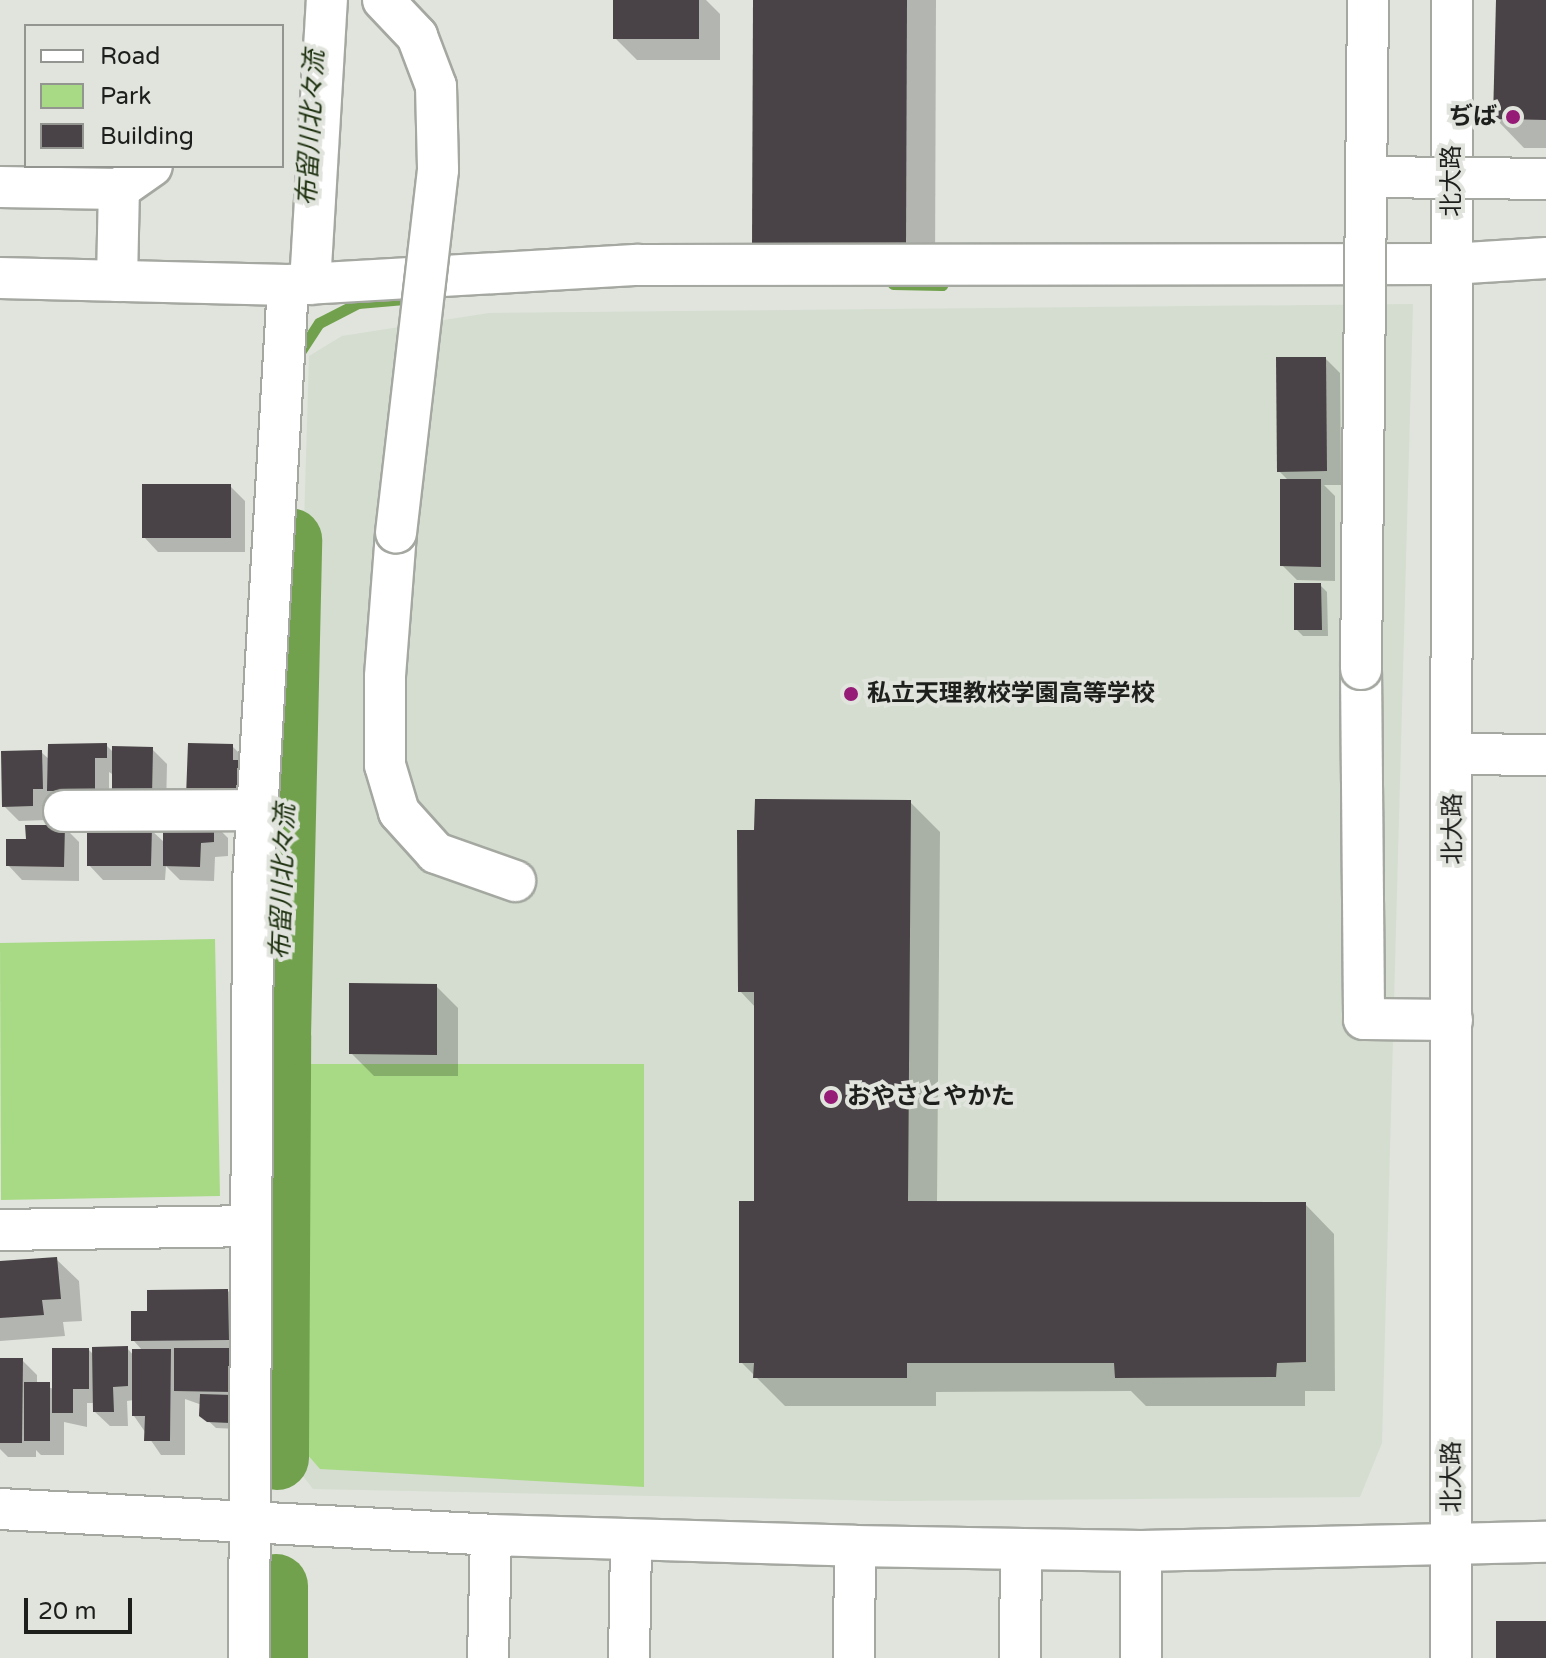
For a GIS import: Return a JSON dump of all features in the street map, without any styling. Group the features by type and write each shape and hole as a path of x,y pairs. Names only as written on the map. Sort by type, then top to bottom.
{"street":[{"path":"249,1658 256,1520 250,1226 258,810 299,284 327,0"},
{"path":"383,0 417,36 436,86 438,170 396,533 385,677 385,765 399,812 436,853 515,881"},
{"path":"1368,0 1361,669 1364,1019 1452,1020"},
{"name":"北大路","path":"1451,1658 1452,0"},
{"path":"0,187 119,189 149,168"},
{"path":"1366,177 1546,179"},
{"path":"117,281 119,189"},
{"path":"0,278 299,284 638,265 1451,264 1546,258"},
{"path":"1453,754 1546,755"},
{"path":"64,811 258,810"},
{"path":"0,1230 250,1226"},
{"path":"0,1509 256,1520 491,1535 855,1546 1141,1551 1546,1542"},
{"path":"488,1658 491,1535"},
{"path":"629,1658 631,1540"},
{"path":"854,1658 855,1546"},
{"path":"1020,1658 1021,1549"},
{"path":"1141,1551 1141,1658"}],"shaded area":[{"name":"私立天理教校学園高等学校","path":"1413,304 1382,1443 1360,1497 893,1501 313,1489 286,1454 289,1032 309,356 342,336 489,313"}],"green space":[{"path":"215,939 220,1196 1,1200 0,943"},
{"path":"294,1064 644,1064 644,1487 320,1469 299,1445"}],"building":[{"path":"613,0 699,0 699,39 613,39"},
{"path":"753,0 907,0 906,245 752,247"},
{"path":"1496,0 1546,0 1546,120 1493,119"},
{"path":"1276,357 1326,357 1327,471 1277,472"},
{"path":"1280,479 1321,479 1321,567 1280,566"},
{"path":"142,484 231,484 231,538 142,538"},
{"path":"1294,583 1321,583 1322,630 1294,630"},
{"path":"107,743 107,758 95,758 95,791 47,791 48,744"},
{"path":"188,743 233,744 233,760 239,760 238,798 186,797"},
{"path":"112,746 153,747 152,795 112,794"},
{"path":"42,750 43,789 33,789 33,806 2,807 1,751"},
{"name":"おやさとやかた","path":"755,799 911,800 908,1201 1306,1202 1306,1362 1277,1363 1276,1377 1115,1378 1114,1363 907,1363 907,1378 753,1378 754,1363 739,1363 739,1201 754,1201 754,992 738,992 737,830 754,830"},
{"path":"163,820 214,821 214,842 201,843 200,867 163,866"},
{"path":"25,825 65,825 64,867 6,866 6,839 26,839"},
{"path":"87,827 152,827 151,866 87,866"},
{"path":"349,983 437,984 437,1055 349,1054"},
{"path":"57,1257 61,1299 42,1300 44,1315 0,1318 0,1261"},
{"path":"228,1289 229,1340 131,1341 131,1311 147,1311 147,1290"},
{"path":"128,1346 128,1386 113,1387 114,1412 93,1412 92,1347"},
{"path":"52,1348 89,1348 89,1389 73,1389 73,1413 52,1413"},
{"path":"174,1348 233,1348 233,1392 174,1391"},
{"path":"132,1349 171,1349 170,1441 144,1441 145,1416 132,1416"},
{"path":"0,1358 23,1358 22,1443 0,1443"},
{"path":"24,1382 50,1382 50,1441 24,1441"},
{"path":"200,1394 232,1395 231,1423 207,1422 199,1416"},
{"path":"1496,1621 1546,1621 1546,1658 1496,1658"}],"waterway":[{"path":"893,284 942,285 942,279"},
{"path":"298,355 319,323 358,303 416,298"},
{"name":"布留川北々流","path":"277,1458 279,1036 290,540"},
{"name":"布留川北々流","path":"276,1586 276,1658"}],"place":[{"name":"ぢば","path":"1513,117"},
{"name":"私立天理教校学園高等学校","path":"851,694"},
{"name":"おやさとやかた","path":"831,1097"}]}
